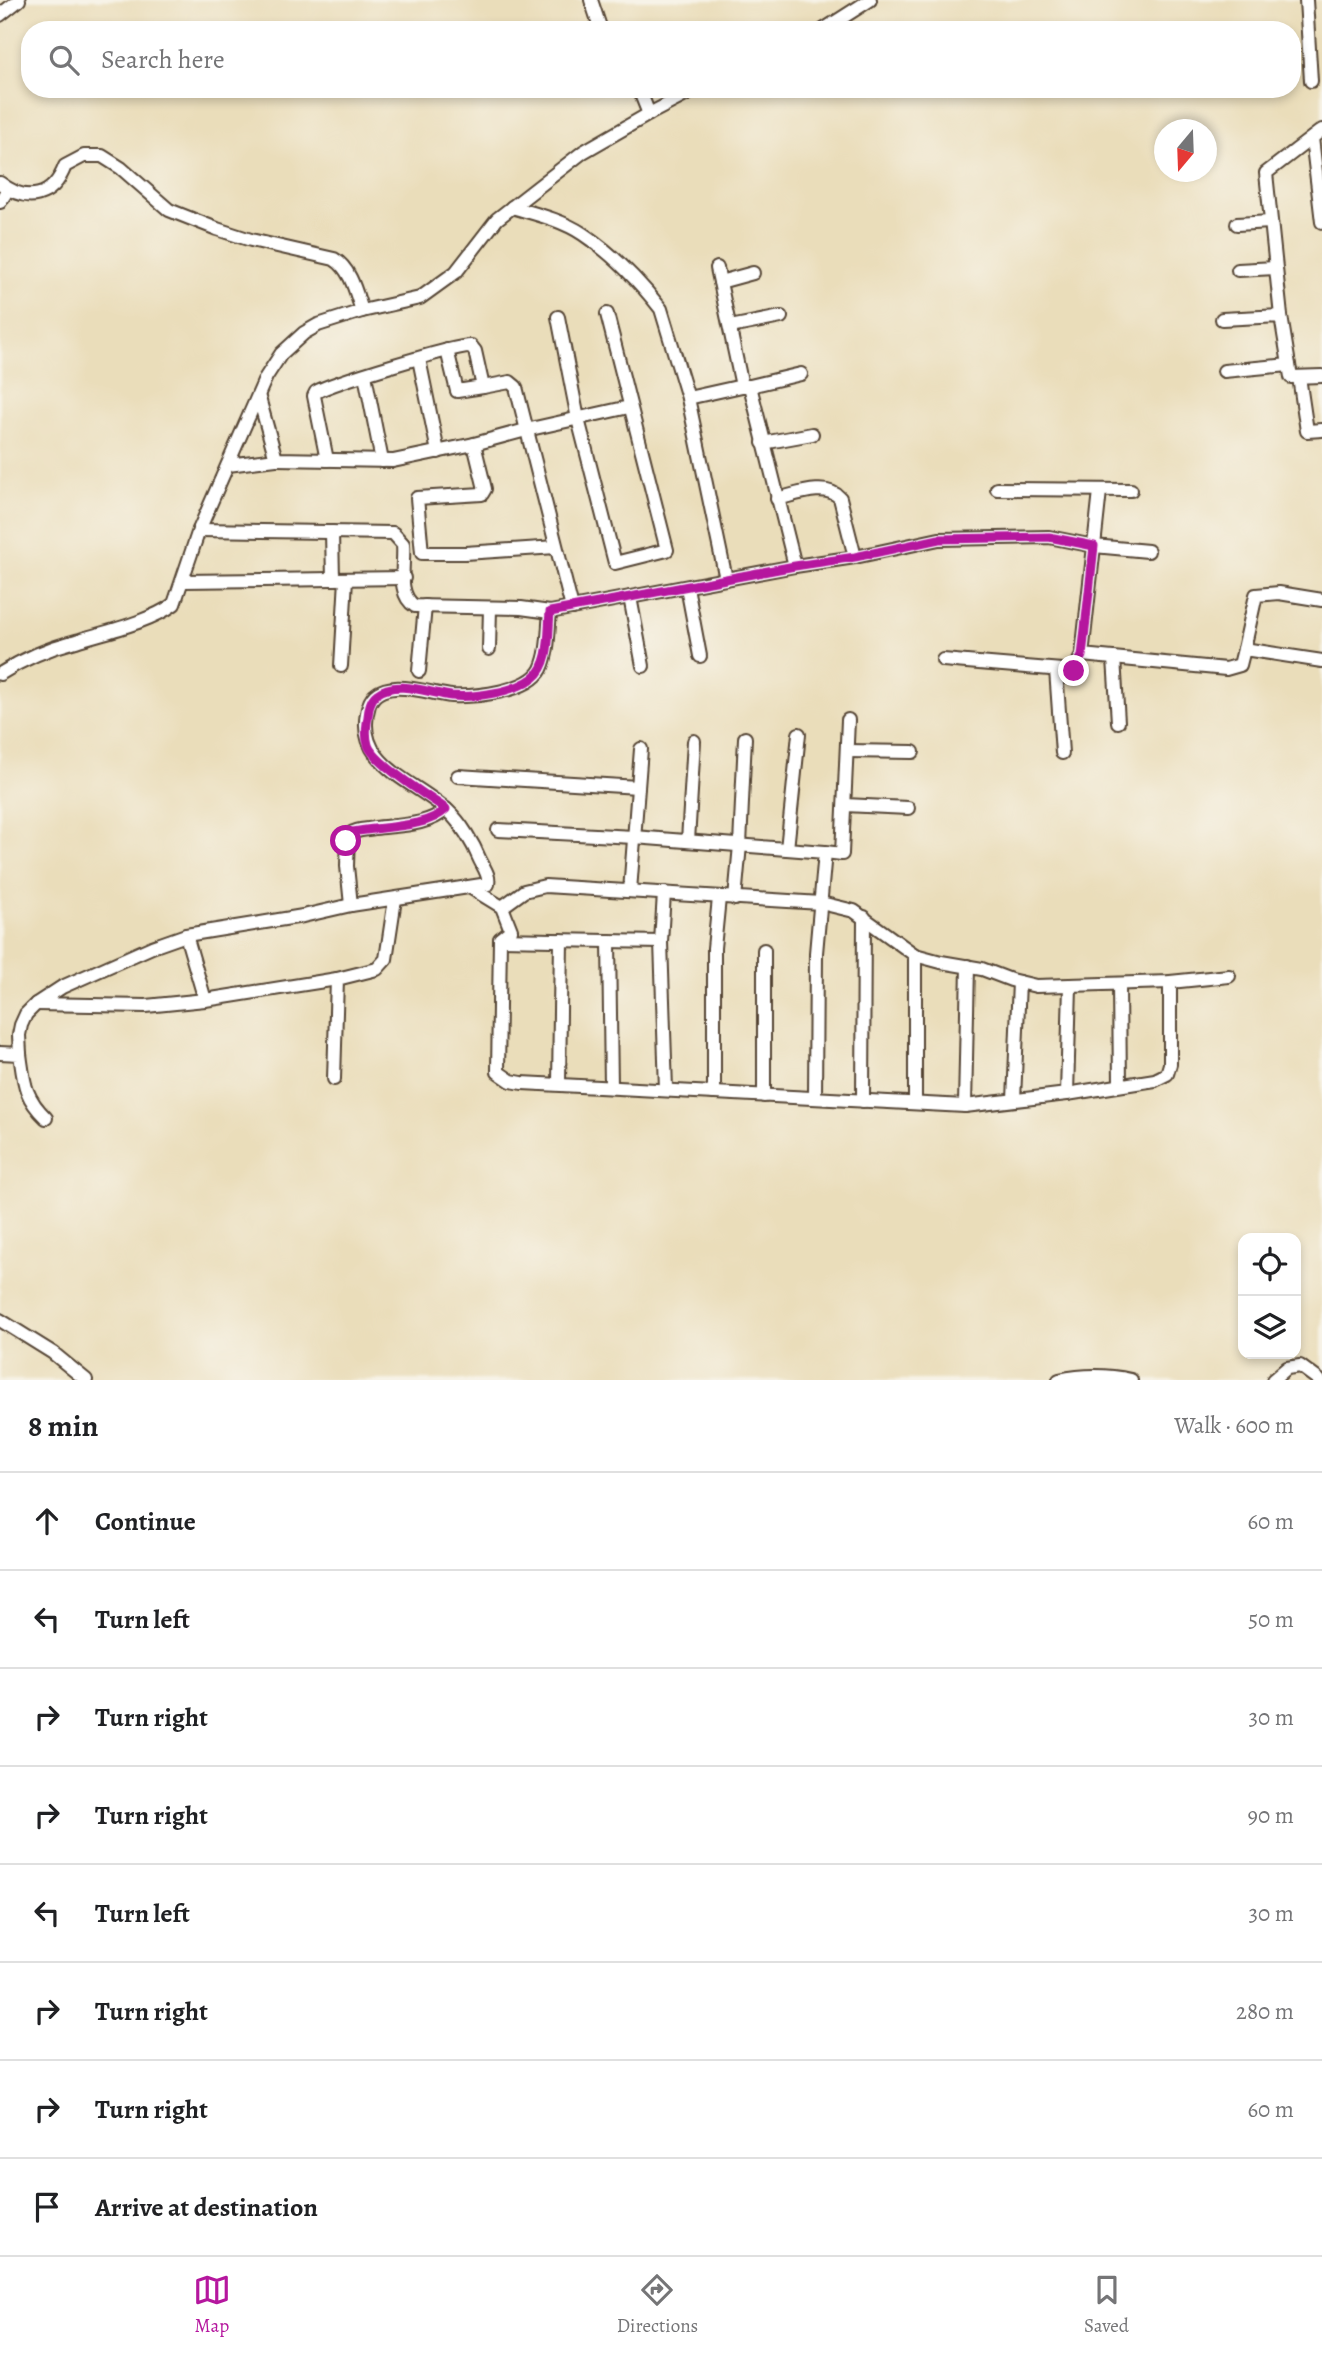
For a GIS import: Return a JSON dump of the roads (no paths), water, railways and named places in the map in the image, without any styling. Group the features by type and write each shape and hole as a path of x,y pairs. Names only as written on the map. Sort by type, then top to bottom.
{"street":[{"path":"0,15 19,0"},
{"path":"592,0 598,21"},
{"path":"837,21 870,0"},
{"path":"1306,0 1311,81"},
{"path":"643,98 649,114"},
{"path":"0,674 19,662 164,610 174,604 199,530 266,377 281,354 303,333 332,319 420,298 456,272 497,219 583,152 679,98"},
{"path":"1317,134 1266,172 1281,316 1292,377 1322,376"},
{"path":"1317,134 1322,222"},
{"path":"0,202 4,186 36,197 42,195 60,178 65,166 84,156 102,156 121,168 169,210 251,240 334,259 341,263 362,311"},
{"path":"512,207 551,218 582,233 621,265 654,298 661,309 688,398 726,579"},
{"path":"1237,224 1270,222"},
{"path":"718,268 730,327 795,566"},
{"path":"1238,270 1276,268"},
{"path":"720,282 753,274"},
{"path":"558,317 579,419 615,563 667,550 607,314"},
{"path":"1222,319 1281,316"},
{"path":"730,327 781,317"},
{"path":"327,460 314,396 316,392 464,346 474,348 483,387"},
{"path":"447,350 457,391 514,383 572,608"},
{"path":"419,359 438,452"},
{"path":"1224,371 1289,365"},
{"path":"688,398 801,374"},
{"path":"365,375 383,461"},
{"path":"1299,377 1307,431 1322,430"},
{"path":"259,398 276,459"},
{"path":"228,465 276,459 393,461 629,407"},
{"path":"763,443 812,434"},
{"path":"474,444 485,489 482,494 417,498 422,553 556,547"},
{"path":"997,489 1131,491"},
{"path":"777,499 823,490 836,493 840,498 855,557"},
{"path":"943,660 1074,671 1082,656 1100,491"},
{"path":"199,530 393,533 403,549 404,588 409,603 425,607 521,608 550,612 855,557 939,539 1049,537 1094,546 1148,551"},
{"path":"332,532 339,579 341,666"},
{"path":"183,582 404,578"},
{"path":"687,587 700,656"},
{"path":"1082,656 1226,669 1240,665 1256,595 1279,593 1322,600"},
{"path":"630,597 643,666"},
{"path":"419,671 425,607"},
{"path":"489,649 490,608"},
{"path":"46,1118 29,1100 25,1088 19,1035 26,1014 62,987 186,935 303,916 351,905 486,886 489,878 475,848 446,809 405,781 372,752 366,732 372,701 375,695 388,689 403,688 453,696 504,691 517,687 540,672 546,656 550,612"},
{"path":"1244,649 1322,661"},
{"path":"1114,658 1118,722"},
{"path":"1056,670 1062,753"},
{"path":"498,830 634,836 842,853 848,720"},
{"path":"787,849 799,734"},
{"path":"735,899 745,738"},
{"path":"688,841 694,741"},
{"path":"630,891 641,749"},
{"path":"847,751 912,752"},
{"path":"458,776 638,787"},
{"path":"845,805 908,807"},
{"path":"351,905 347,866 348,835 360,830 425,821 446,809"},
{"path":"815,1098 816,953 825,852"},
{"path":"502,907 524,891 545,887 821,903 854,911 915,955 968,966 1036,986 1170,982 1229,976"},
{"path":"471,888 502,907 511,930 500,939 498,1072 511,1081 915,1104 965,1105 1067,1094 1155,1080 1169,1070 1170,982"},
{"path":"664,893 661,942 666,1089"},
{"path":"36,1004 146,1006 205,1000 337,979 377,969 384,962 395,898"},
{"path":"715,1093 714,948 719,898"},
{"path":"863,1101 864,917"},
{"path":"186,935 205,1000"},
{"path":"500,939 661,942"},
{"path":"559,1084 561,940"},
{"path":"609,941 611,1086"},
{"path":"764,950 764,1096"},
{"path":"915,955 915,1104"},
{"path":"965,1105 968,966"},
{"path":"334,1079 337,979"},
{"path":"1014,1100 1019,982"},
{"path":"1119,984 1120,1085"},
{"path":"1067,1094 1070,986"},
{"path":"0,1053 20,1054"},
{"path":"0,1320 53,1353 86,1380"},
{"path":"1273,1380 1287,1368 1300,1366 1319,1380"},
{"path":"1059,1380 1084,1376 1131,1380"}]}
